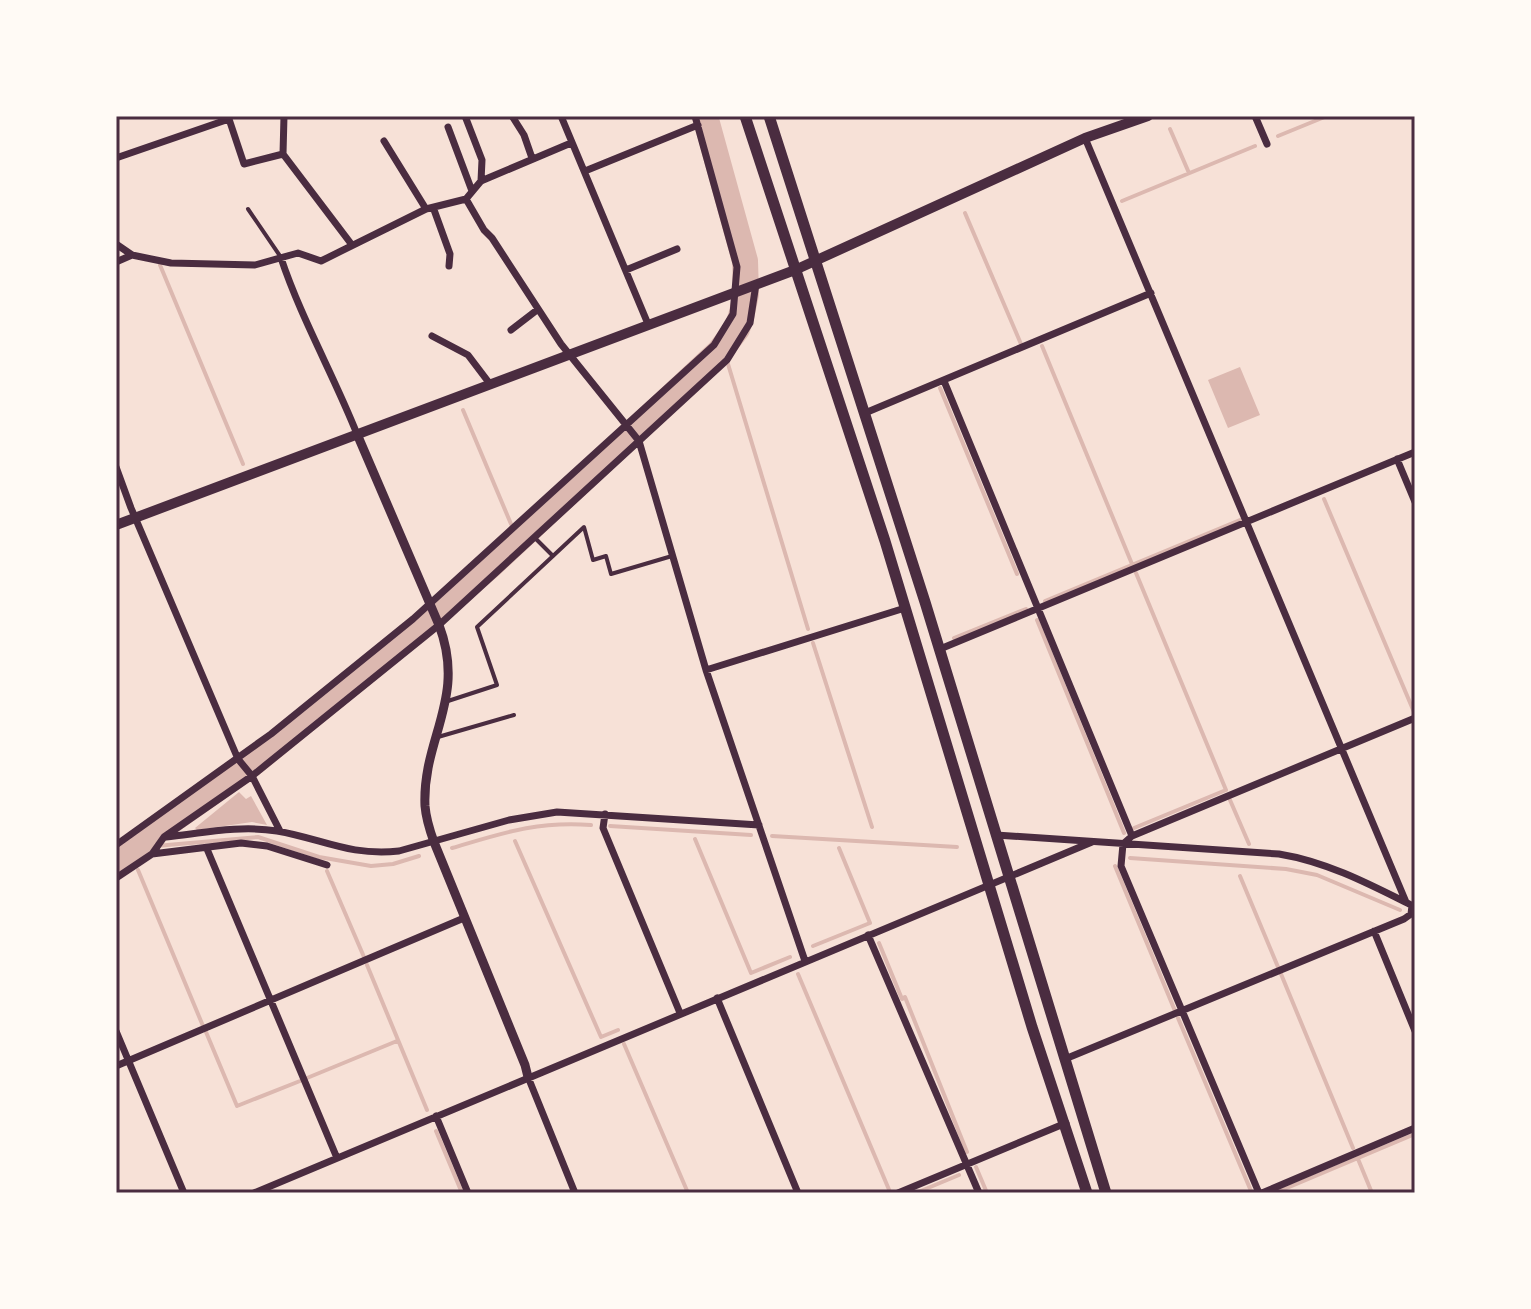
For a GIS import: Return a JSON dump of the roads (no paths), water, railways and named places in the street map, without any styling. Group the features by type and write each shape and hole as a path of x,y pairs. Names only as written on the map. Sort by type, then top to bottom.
{"main road":[{"path":"745,116 905,608 1032,1027 1087,1193"},
{"path":"769,116 940,649 1106,1193"},
{"path":"116,525 795,270 1085,138 1148,116"}],"street":[{"path":"284,116 283,154 352,245"},
{"path":"465,116 482,160 481,181"},
{"path":"512,116 524,135 532,158"},
{"path":"561,116 648,324"},
{"path":"1255,116 1267,144"},
{"path":"116,158 229,119 244,164 283,154"},
{"path":"116,845 238,760 431,605 714,345 727,327 738,291 737,267 697,120 585,171"},
{"path":"448,127 472,191"},
{"path":"1065,1059 1411,914 1411,905 1341,748 1085,138"},
{"path":"384,141 430,208 450,254 449,266"},
{"path":"116,244 132,255 171,263 255,265 298,253 321,261 430,208 466,199 481,181 571,143"},
{"path":"466,199 537,310 638,440 706,670 805,961"},
{"path":"626,270 677,249"},
{"path":"116,262 132,255"},
{"path":"281,258 290,286 327,363 431,605 448,652 450,676 425,808 434,842 575,1193"},
{"path":"116,878 153,852 163,839 251,775 438,623 727,360 750,323 754,285"},
{"path":"865,413 1151,293"},
{"path":"511,330 537,310"},
{"path":"432,336 468,355 490,384"},
{"path":"944,381 1132,836"},
{"path":"940,649 1415,452"},
{"path":"1397,459 1415,502"},
{"path":"116,467 238,760 251,775 280,831"},
{"path":"706,670 905,608"},
{"path":"1415,718 1132,836 1123,844 1121,866 1261,1193 1415,1128"},
{"path":"163,839 248,828 280,831 358,852 399,851 534,814 577,812 759,825"},
{"path":"605,814 604,831 680,1013"},
{"path":"996,835 1279,854 1308,859 1411,905"},
{"path":"254,1193 1092,842"},
{"path":"153,852 254,843 327,865"},
{"path":"207,849 337,1158"},
{"path":"116,1066 464,918"},
{"path":"1374,931 1415,1031"},
{"path":"868,935 979,1193"},
{"path":"717,998 798,1193"},
{"path":"116,1031 184,1193"},
{"path":"436,1116 468,1193"},
{"path":"898,1193 1066,1123"}],"lane":[{"path":"248,209 281,258"},
{"path":"446,702 497,685 477,627 584,527 593,560 606,556 611,574 672,556"},
{"path":"534,537 553,556"},
{"path":"438,737 514,715"}],"waterway":[{"path":"116,860 252,764 397,646 490,566 719,352 737,329 742,313 746,294 745,261 705,116"},
{"path":"1278,136 1327,116"},
{"path":"1170,129 1189,173"},
{"path":"1122,201 1255,146"},
{"path":"965,213 1021,344"},
{"path":"160,265 243,464"},
{"path":"1042,346 1132,564"},
{"path":"728,364 808,629"},
{"path":"940,388 1017,574"},
{"path":"463,410 511,524"},
{"path":"1324,499 1414,712"},
{"path":"1045,601 1240,520"},
{"path":"1134,828 1226,790 1136,573"},
{"path":"954,638 1026,609"},
{"path":"1037,620 1124,833"},
{"path":"813,643 872,827"},
{"path":"1230,800 1249,844"},
{"path":"452,848 536,827 591,825"},
{"path":"610,826 751,835"},
{"path":"772,836 957,847"},
{"path":"133,848 258,837 319,857 371,866 393,864 419,856"},
{"path":"695,839 751,973 790,957"},
{"path":"515,841 601,1037 618,1030"},
{"path":"813,946 870,923 839,848"},
{"path":"1130,858 1286,869 1317,875 1400,910"},
{"path":"1115,866 1175,1011"},
{"path":"138,870 203,1026"},
{"path":"327,871 364,957"},
{"path":"1240,876 1278,967"},
{"path":"879,943 902,999 905,997 967,1152"},
{"path":"367,965 427,1110"},
{"path":"798,974 890,1192"},
{"path":"1281,974 1353,1148"},
{"path":"1178,1018 1251,1191"},
{"path":"206,1032 237,1106 300,1081"},
{"path":"307,1078 397,1041"},
{"path":"624,1044 688,1193"},
{"path":"436,1131 462,1193"},
{"path":"1275,1193 1415,1134"},
{"path":"1358,1159 1372,1193"},
{"path":"976,1167 987,1193"},
{"path":"916,1193 959,1175"}]}
